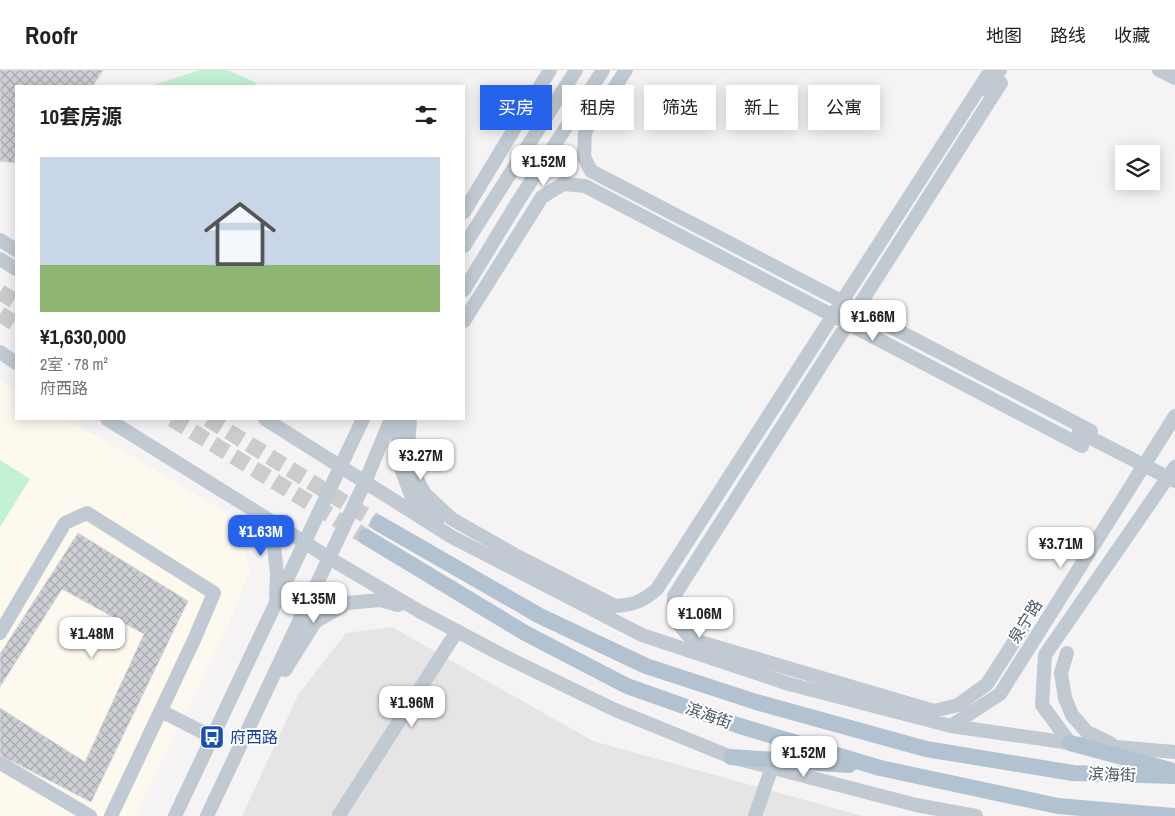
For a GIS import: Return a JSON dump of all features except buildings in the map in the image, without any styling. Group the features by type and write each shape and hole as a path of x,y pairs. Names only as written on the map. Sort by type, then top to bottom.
{"main road":[{"name":"滨海街","path":"378,523 540,616 646,666 756,702 926,749 1072,773 1175,776"},
{"name":"滨海街","path":"366,537 525,634 627,686 740,726 880,768 1058,806 1173,816"},
{"path":"1070,743 1175,771"},
{"path":"731,757 880,768"}],"street":[{"path":"465,210 550,70"},
{"path":"465,244 576,70"},
{"path":"593,85 603,70"},
{"path":"626,70 585,132 584,157 591,171 1082,446"},
{"path":"1159,70 1175,78"},
{"path":"987,76 674,596 673,611 680,628 693,640 934,711 958,706 987,684 1024,626"},
{"path":"610,618 630,614 649,604 666,591 845,312 1000,76"},
{"path":"465,288 517,202 564,130"},
{"path":"577,130 577,158 585,177"},
{"path":"517,202 561,179 585,177 1143,465 1173,475 1045,655 1042,705 1070,743"},
{"path":"465,319 542,197 562,184 585,186 1091,431"},
{"path":"0,240 15,249"},
{"path":"0,259 15,268"},
{"path":"409,420 407,461 425,494 452,519 517,556 615,606 629,605 645,600 657,589 845,312"},
{"path":"0,352 15,362"},
{"name":"泉宁路","path":"951,726 1000,694 1175,416"},
{"path":"108,420 329,558 419,611 613,709 731,757 916,804 976,816"},
{"path":"267,420 452,537 642,635 790,684 951,726 1070,743 1175,752"},
{"path":"175,816 363,420"},
{"path":"207,816 365,482 391,420"},
{"path":"399,420 399,463 411,495 452,537"},
{"path":"251,509 274,546 277,574 275,604"},
{"path":"0,633 66,523 87,514 214,593 194,640 111,816"},
{"path":"666,591 665,613 673,632 690,651"},
{"path":"250,726 315,622 347,603 380,600 419,611"},
{"path":"341,816 457,631"},
{"path":"1067,654 1061,673 1065,698 1072,715 1087,732 1117,747"},
{"path":"160,711 212,737"},
{"path":"0,763 90,816"},
{"path":"755,816 772,767"}],"shaded area":[{"path":"0,380 15,389 15,420 69,420 223,511 241,540 250,570 227,628 135,816 0,816"},
{"path":"392,627 593,741 862,816 242,816 298,695 346,633"}],"green space":[{"path":"200,70 227,70 255,82 256,85 153,85"},
{"path":"0,460 30,479 0,527"}],"tunnel":[{"path":"0,292 15,301"},
{"path":"0,314 15,323"},
{"path":"174,420 366,537"},
{"path":"210,420 378,523"}],"place":[{"name":"府西路","path":"212,737"}]}
